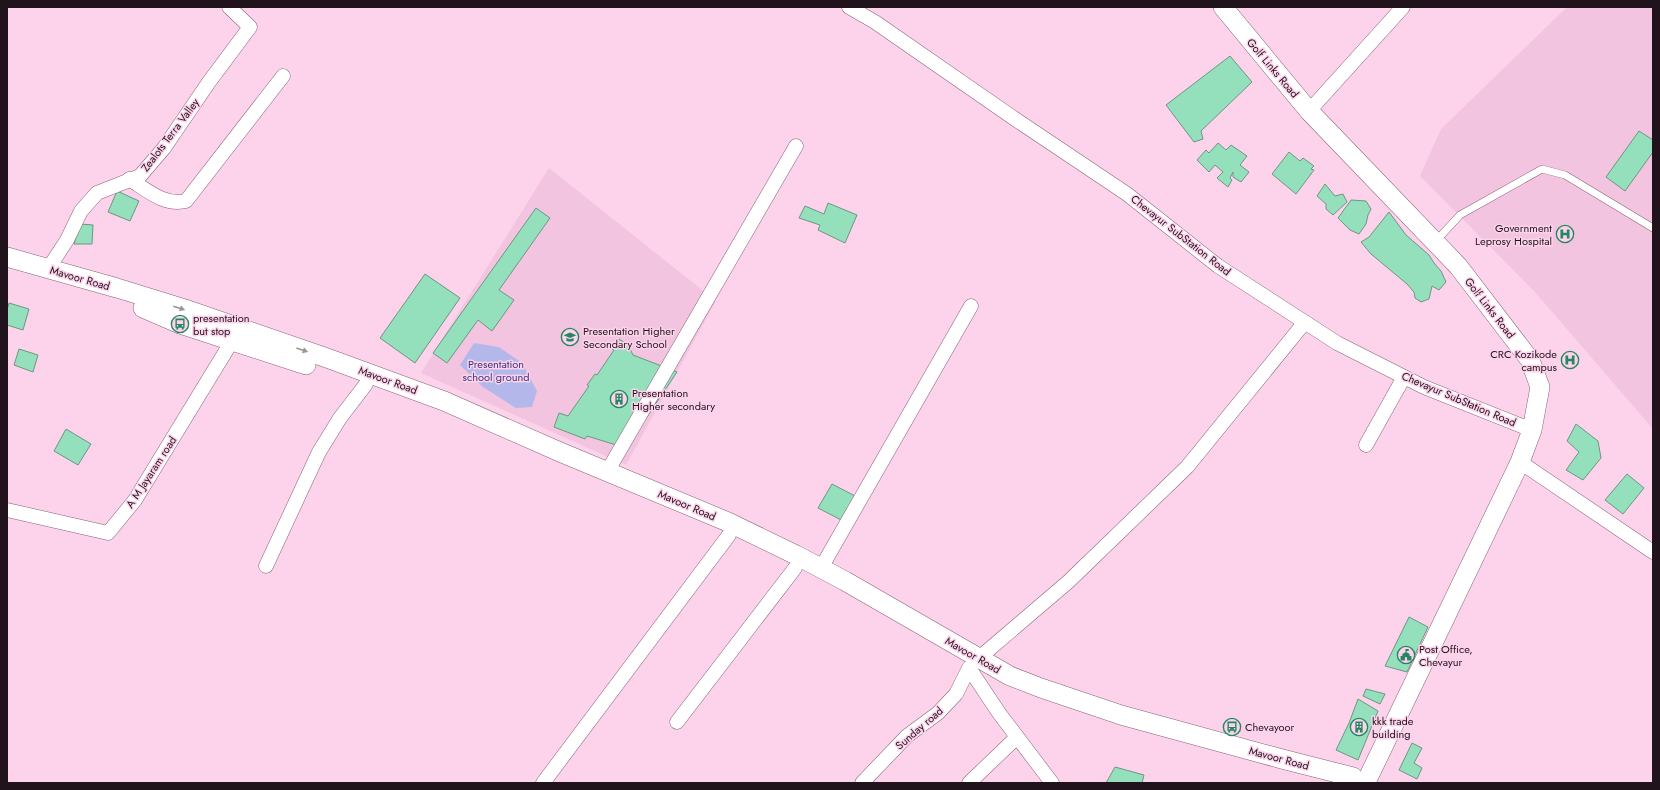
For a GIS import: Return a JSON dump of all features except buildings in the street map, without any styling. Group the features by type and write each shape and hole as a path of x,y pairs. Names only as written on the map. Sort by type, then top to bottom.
{"main road":[{"name":"Golf Links Road","path":"1222,7 1309,111 1458,266 1530,360 1540,387 1532,430 1520,462 1360,780"},
{"name":"Mavoor Road","path":"7,257 185,309 392,381 458,407 607,472 728,522 821,568 974,663 1001,684 1089,716 1331,783"},
{"name":"Mavoor Road","path":"7,268 125,301 180,324 366,384 436,410 729,535 795,568 937,647 974,663 1041,688 1121,715 1360,780"}],"street":[{"name":"Zealots Terra Valley","path":"48,269 67,240 82,211 97,193 129,179 140,176 164,148 209,82 250,27 229,7"},
{"name":"Chevayur SubStation Road","path":"849,7 875,22 1014,119 1127,194 1218,266 1337,343 1424,387 1532,430"},
{"path":"1309,111 1403,7"},
{"path":"129,179 161,199 178,203 186,201 283,76"},
{"path":"607,472 796,146"},
{"path":"821,568 970,306"},
{"path":"1052,783 998,713 974,663 1068,582 1187,467 1305,322"},
{"name":"A M Jayaram road","path":"7,510 108,533 135,500 232,341"},
{"path":"1366,445 1404,376"},
{"path":"266,566 319,452 340,418 366,384"},
{"path":"1520,462 1653,552"},
{"path":"543,783 729,535"},
{"path":"676,722 795,568"},
{"name":"Sunday road","path":"862,783 907,736 938,713 956,694 974,663"},
{"path":"969,783 1017,737"}],"lane":[{"path":"1435,242 1460,215 1542,169 1565,175 1653,228"}],"shaded area":[{"name":"Government Leprosy Hospital","path":"1567,7 1653,7 1653,429 1535,292 1420,176 1441,129"},
{"name":"Presentation Higher Secondary School","path":"549,168 716,301 626,465 421,373"}],"green space":[{"name":"Presentation school ground","path":"474,343 499,347 522,363 537,391 532,407 516,408 483,387 460,365"}],"place":[{"name":"Government Leprosy Hospital","path":"1565,234"},
{"name":"presentation but stop","path":"180,324"},
{"name":"Presentation Higher Secondary School","path":"570,337"},
{"name":"CRC Kozikode campus","path":"1570,360"},
{"name":"Presentation Higher secondary","path":"619,399"},
{"name":"Post Office, Chevayur","path":"1406,655"},
{"name":"Chevayoor","path":"1232,727"},
{"name":"kkk trade building","path":"1359,727"}]}
